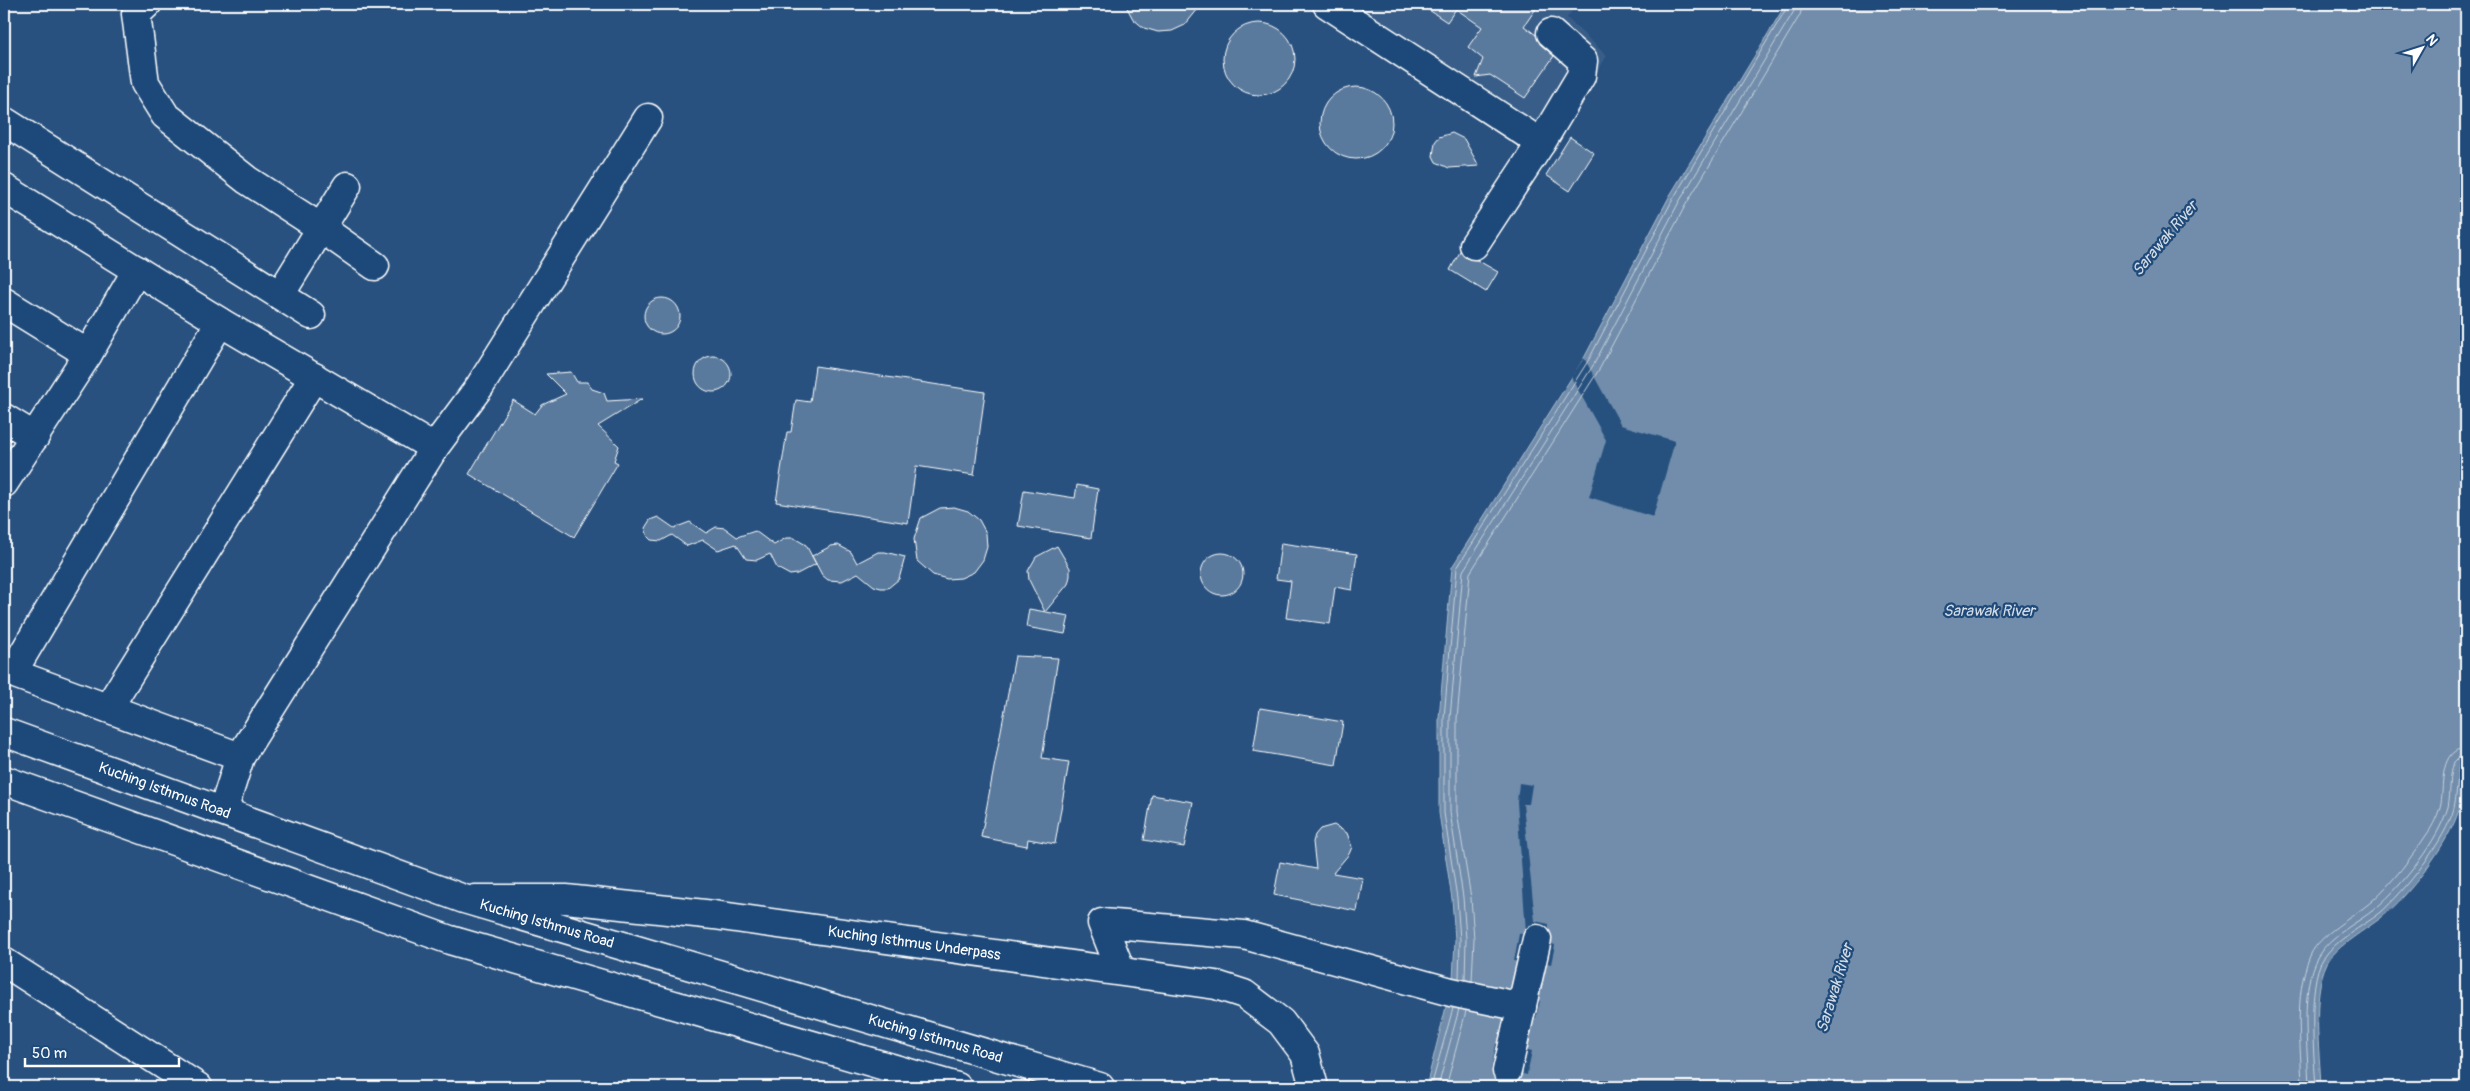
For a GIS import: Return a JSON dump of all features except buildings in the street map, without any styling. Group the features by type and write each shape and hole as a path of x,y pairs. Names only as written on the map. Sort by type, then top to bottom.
{"main road":[{"path":"147,4 136,14 145,83 166,115 247,180 375,266"},
{"path":"1328,4 1362,14 1541,143"},
{"path":"1474,246 1541,143 1581,76 1583,61 1551,33"},
{"path":"223,811 240,757 434,448 480,386 648,118"},
{"path":"4,121 311,315"},
{"path":"280,295 347,186"},
{"path":"4,188 220,322 434,448"},
{"path":"6,476 35,437 88,354 136,270"},
{"path":"4,302 88,354"},
{"path":"220,322 8,671 240,757"},
{"path":"108,708 314,377"},
{"path":"4,418 35,437"},
{"name":"Kuching Isthmus Road","path":"4,732 464,899 1100,1087"},
{"path":"4,780 450,940 957,1087"},
{"name":"Kuching Isthmus Underpass","path":"464,899 566,899 714,915 1120,970 1216,985 1244,994 1281,1022 1304,1054 1314,1087"},
{"path":"1120,970 1102,923 1244,935 1451,992 1522,1007"},
{"path":"1507,1071 1537,939"},
{"path":"4,962 198,1087"}],"shaded area":[{"path":"1344,4 1577,4 1567,18 1607,56 1554,142"}],"water":[{"name":"Sarawak River","path":"1786,4 2466,4 2466,749 2462,795 2459,810 2447,838 2416,883 2393,908 2344,944 2327,963 2322,976 2318,1007 2321,1087 1426,1087 1453,979 1455,940 1452,899 1439,813 1439,718 1452,567 1584,358 1669,197"}],"pier":[{"path":"1584,358 1621,425 1675,441 1653,517 1589,497 1606,440 1571,377"},
{"path":"1519,783 1532,785 1529,804 1523,804 1535,921 1549,924 1548,943 1555,945 1551,964 1542,962 1535,1000 1540,1001 1536,1018 1528,1016 1523,1049 1532,1051 1527,1075 1519,1073 1515,1087 1493,1087 1497,1072 1491,1070 1496,1044 1501,1044 1510,1016 1520,962 1514,961 1519,934 1526,933 1517,802"}]}
